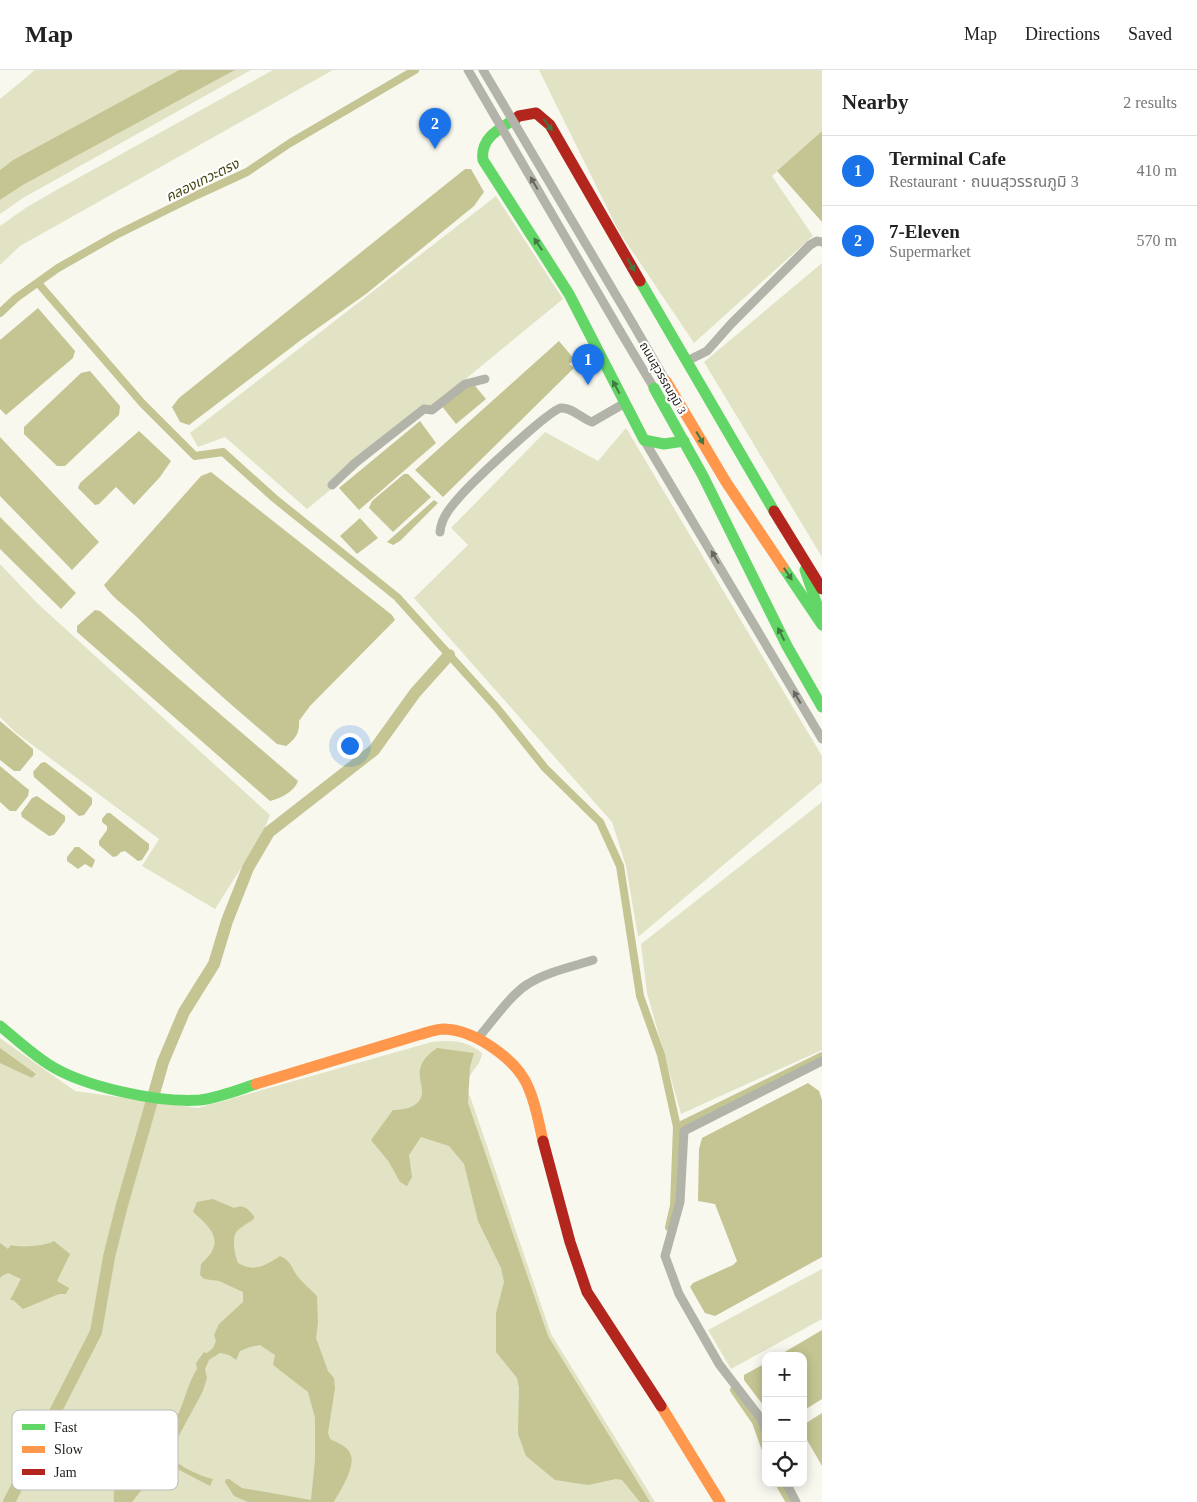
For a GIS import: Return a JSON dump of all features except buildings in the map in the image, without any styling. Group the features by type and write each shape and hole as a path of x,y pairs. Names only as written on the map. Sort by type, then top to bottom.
{"street":[{"name":"ถนนสุวรรณภูมิ 3","path":"468,70 684,441 787,646 822,706"},
{"name":"ถนนสุวรรณภูมิ 3","path":"483,70 726,482 822,625"},
{"path":"822,588 798,552 550,125 536,113 519,116 491,134 482,153 483,160 572,299 644,440 822,740"},
{"path":"687,361 707,351 810,244 822,242"},
{"path":"332,485 355,462 424,409 432,410 464,384 485,379"},
{"path":"440,532 446,515 463,492 553,411 561,408 569,410 592,422 625,403"},
{"path":"644,440 660,445 684,441"},
{"path":"798,552 822,619"},
{"path":"478,1038 511,1000 528,984 554,972 593,960"},
{"path":"0,1026 48,1064 71,1077 93,1085 144,1096 162,1099 201,1100 443,1029 465,1032 478,1038 514,1065 529,1088 570,1242 587,1292 672,1422 720,1502"},
{"path":"762,1420 720,1364 679,1294 665,1256 680,1202 684,1131 822,1061"},
{"path":"788,1487 796,1502"}],"shaded area":[{"path":"35,70 179,70 13,160 0,170 0,99"},
{"path":"179,70 235,70 23,185 0,200 0,170 13,160"},
{"path":"235,70 251,70 23,198 0,214 0,200 23,185"},
{"path":"273,70 333,70 20,246 0,265 0,226 27,207 60,188"},
{"path":"539,70 822,70 822,131 772,176 813,236 694,343 618,230"},
{"path":"822,131 822,222 777,171"},
{"path":"465,169 471,169 484,192 474,206 366,294 301,340 189,425 180,422 172,407 179,398"},
{"path":"496,196 563,299 307,509 225,437 198,447 190,433"},
{"path":"822,263 822,557 704,362"},
{"path":"38,308 75,351 73,358 6,415 0,409 0,340"},
{"path":"559,341 575,360 569,364 574,368 443,497 415,470"},
{"path":"90,371 120,406 119,415 65,466 57,466 24,434 24,427 81,373"},
{"path":"471,381 486,399 456,424 441,405"},
{"path":"420,421 436,443 359,510 339,488"},
{"path":"626,428 822,756 822,782 638,937 626,866 612,822 414,598 468,545 451,528 545,432 598,461"},
{"path":"139,431 171,461 160,477 134,505 116,487 99,504 95,505 78,488 80,483"},
{"path":"0,437 99,542 72,570 0,496"},
{"path":"211,472 392,615 395,620 310,706 299,721 299,729 296,735 286,746 277,744 226,700 104,585 201,476"},
{"path":"404,474 408,474 431,497 393,532 369,508 372,501"},
{"path":"434,500 438,503 400,541 393,545 387,542"},
{"path":"0,517 76,593 61,609 0,549"},
{"path":"360,518 378,538 357,554 340,536"},
{"path":"0,564 37,603 270,815 261,837 215,909 142,866 159,839 15,732 0,717"},
{"path":"95,610 100,611 298,781 296,785 283,796 270,801 77,632 77,626"},
{"path":"0,721 33,749 33,755 20,771 14,771 0,760"},
{"path":"45,762 92,798 92,804 84,815 79,816 34,777 33,772 41,763"},
{"path":"0,766 29,790 28,796 16,811 10,811 0,802"},
{"path":"37,796 65,816 65,821 54,835 49,836 22,817 21,813 32,798"},
{"path":"822,802 822,1050 681,1114 647,993 641,944"},
{"path":"107,813 110,813 149,844 149,849 142,860 138,861 125,851 113,857 99,845 99,841 107,830 107,826 102,822 102,819"},
{"path":"75,847 79,847 95,860 92,868 85,864 78,869 67,861 67,857"},
{"path":"0,1038 75,1091 198,1108 432,1042 464,1043 482,1053 481,1059 467,1084 468,1091 551,1334 655,1502 0,1502"},
{"path":"0,1048 36,1074 32,1078 0,1063"},
{"path":"437,1048 474,1053 470,1067 468,1103 548,1336 650,1502 640,1502 622,1480 616,1479 588,1485 555,1480 526,1456 518,1434 519,1388 517,1378 496,1352 496,1313 504,1282 501,1268 478,1221 464,1164 449,1146 421,1137 409,1155 412,1177 407,1186 400,1182 389,1162 371,1140 393,1110 408,1108 420,1100 422,1090 420,1069 427,1056"},
{"path":"808,1083 819,1091 822,1100 822,1257 715,1316 705,1313 690,1287 693,1283 733,1265 737,1261 715,1204 698,1201 699,1149 702,1138"},
{"path":"213,1199 234,1208 240,1206 249,1211 254,1216 254,1219 240,1228 234,1238 238,1263 255,1268 265,1265 280,1256 290,1263 296,1275 317,1296 318,1323 316,1338 328,1371 334,1378 335,1388 328,1433 330,1439 346,1448 352,1458 350,1471 334,1502 248,1502 234,1496 225,1482 226,1479 229,1479 242,1488 311,1500 315,1460 315,1418 308,1392 273,1365 275,1355 260,1345 240,1351 236,1360 229,1355 220,1353 209,1360 205,1369 207,1378 203,1391 178,1437 178,1414 197,1369 196,1363 204,1352 207,1353 213,1348 216,1341 214,1335 219,1324 243,1302 243,1292 219,1281 204,1279 200,1275 201,1264 213,1250 215,1243 211,1231 193,1212 197,1202"},
{"path":"54,1241 70,1254 57,1281 69,1288 66,1294 59,1294 23,1309 13,1300 10,1300 21,1279 8,1273 0,1278 0,1243 8,1249 11,1245 33,1246"},
{"path":"822,1269 822,1319 731,1369 708,1330"},
{"path":"822,1330 822,1399 807,1408 807,1352 785,1352"},
{"path":"762,1365 762,1404 744,1380 744,1375"},
{"path":"822,1413 822,1466 807,1440 807,1422"},
{"path":"178,1463 195,1473 213,1479 210,1486 178,1469"},
{"path":"142,1490 132,1502 114,1502 114,1491"}],"waterway":[{"name":"คลองเทวะตรง","path":"0,313 16,298 58,268 116,235 247,172 290,143 415,70"},
{"path":"38,283 142,403 195,456 223,452 274,498 397,597 497,708 545,768 600,822 620,866 640,996 661,1055 677,1127 674,1206 669,1227"},
{"path":"56,1410 96,1332 109,1257 163,1062 184,1012 214,964 227,921 248,868 269,832 374,750 415,693 449,655"},
{"path":"677,1127 822,1056"},
{"path":"734,1390 756,1422 763,1442"},
{"path":"781,1487 790,1502"},
{"path":"9,1502 15,1490"}],"traffic: fast":[{"path":"515,119 497,131 488,140 484,146 483,160 569,294 644,440 664,444 684,441"},
{"path":"640,281 774,511"},
{"path":"654,388 703,476 787,646 822,707"},
{"path":"783,567 822,625"},
{"path":"805,570 821,616"},
{"path":"0,1026 48,1064 81,1080 122,1092 164,1099 200,1100 221,1096 256,1084"}],"traffic: slow":[{"path":"666,381 726,482 783,567"},
{"path":"256,1084 431,1031 444,1029 456,1031 469,1035 494,1048 523,1078 531,1095 543,1141"},
{"path":"661,1406 720,1502"}],"traffic: jam":[{"path":"515,119 519,116 536,113 550,125 640,281"},
{"path":"774,511 822,589"},
{"path":"543,1141 570,1242 587,1292 661,1406"}],"place":[{"name":"7-Eleven","path":"435,149"},
{"name":"Terminal Cafe","path":"588,385"}]}
